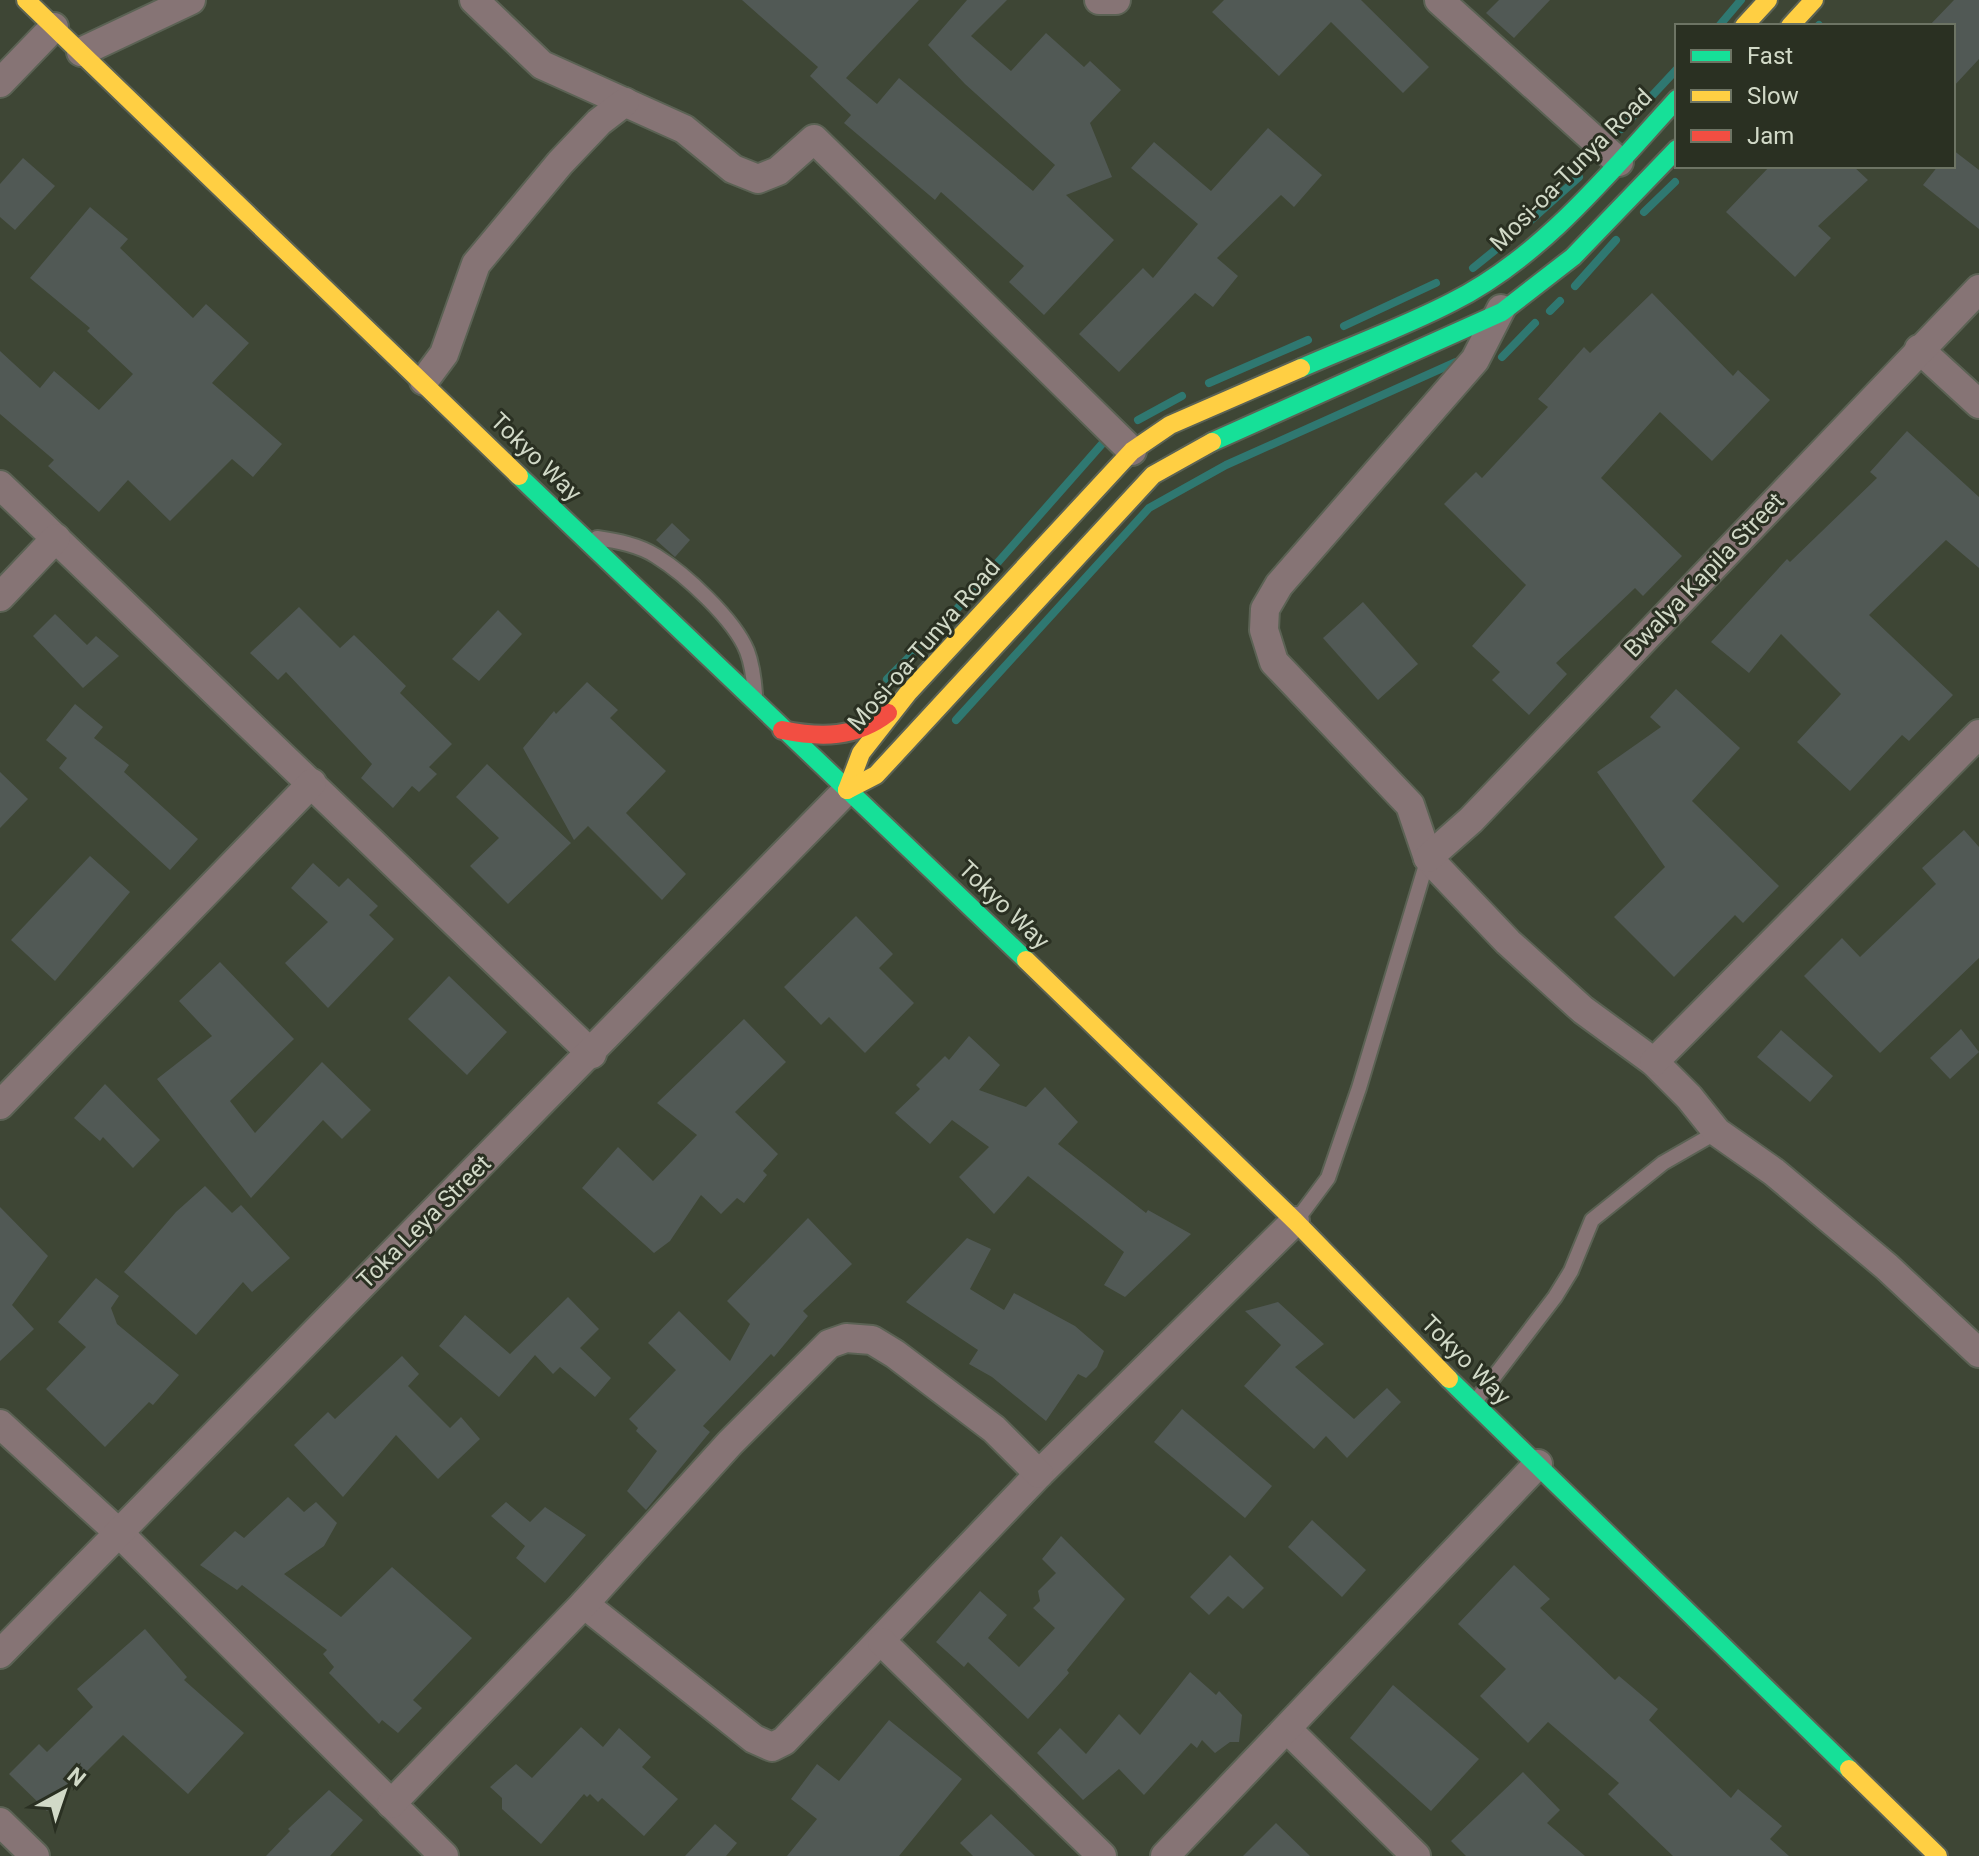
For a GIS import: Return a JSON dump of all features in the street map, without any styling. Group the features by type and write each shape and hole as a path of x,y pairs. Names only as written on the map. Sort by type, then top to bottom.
{"main road":[{"path":"1746,24 1768,0"},
{"path":"1792,24 1814,0"},
{"name":"Tokyo Way","path":"38,9 757,706 918,855 1295,1221 1474,1404 1938,1856"},
{"name":"Mosi-oa-Tunya Road","path":"847,790 861,753 908,693 1132,451 1170,425 1453,302 1495,279 1537,245 1675,101"},
{"name":"Mosi-oa-Tunya Road","path":"847,790 876,775 1153,475 1185,454 1502,312 1574,256 1675,151"},
{"path":"782,730 815,738 850,733 882,718 908,693"},
{"path":"896,785 911,738"},
{"path":"897,810 905,834 918,855"}],"street":[{"path":"81,52 191,0"},
{"path":"474,0 542,65 684,129 733,169 758,179 778,171 814,139 1132,451"},
{"path":"1099,0 1116,0"},
{"path":"1439,0 1619,162"},
{"path":"0,83 38,9"},
{"path":"424,381 444,354 476,264 560,163 599,122 625,102"},
{"path":"1495,279 1502,312 1475,360 1279,585 1265,609 1264,630 1274,662 1410,805 1428,858 1508,942 1583,1010 1654,1062 1689,1097 1717,1132 1774,1172 1887,1267 1979,1353"},
{"name":"Bwalya Kapila Street","path":"1428,858 1471,820 1979,289"},
{"path":"1919,349 1979,404"},
{"path":"0,485 592,1054"},
{"path":"0,597 56,538"},
{"path":"1654,1062 1979,734"},
{"path":"0,1105 312,783"},
{"name":"Toka Leya Street","path":"0,1654 592,1054 847,790"},
{"path":"584,1604 754,1739 772,1747 803,1724 1039,1474 1295,1221"},
{"path":"391,1804 584,1604 809,1361 829,1344 846,1338 872,1340 895,1354 994,1429 1039,1474"},
{"path":"0,1424 119,1533 444,1856"},
{"path":"1165,1856 1538,1464"},
{"path":"882,1642 1102,1856"},
{"path":"1288,1730 1416,1856"},
{"path":"0,1822 35,1856"}],"lane":[{"path":"583,535 627,543 655,555 686,579 732,626 747,650 757,706"},
{"path":"1295,1221 1328,1178 1359,1088 1428,858"},
{"path":"1474,1404 1555,1297 1571,1271 1592,1220 1663,1163 1717,1132"}],"building":[{"path":"742,0 919,0 846,78 877,104 899,78 1033,191 1055,165 965,84 928,45 967,0 1007,0 971,36 1011,71 1046,33 1084,67 1090,61 1121,90 1090,123 1112,177 1066,195 1114,240 1044,315 1009,282 1024,266 941,192 935,200 844,123 851,115 810,76 818,67"},
{"path":"1224,0 1361,0 1429,67 1403,93 1331,22 1279,76 1212,12"},
{"path":"1499,0 1550,0 1514,38 1486,13"},
{"path":"1954,0 1979,0 1979,59 1955,85 1955,24 1931,24"},
{"path":"1268,128 1322,175 1294,207 1281,195 1217,258 1238,276 1213,307 1195,293 1119,372 1079,334 1143,268 1153,278 1198,224 1131,168 1154,142 1211,191"},
{"path":"1955,152 1979,170 1979,229 1923,185 1936,168 1955,168"},
{"path":"23,158 55,186 15,230 0,217 0,184"},
{"path":"1768,168 1855,168 1868,180 1818,226 1831,238 1795,277 1726,212"},
{"path":"90,207 128,239 120,248 193,318 206,304 249,343 212,383 282,444 253,477 232,459 170,521 128,480 99,512 48,466 54,460 0,414 0,351 40,388 54,371 99,410 133,374 87,331 90,328 30,278"},
{"path":"1652,293 1733,376 1738,370 1770,400 1712,461 1660,412 1601,478 1682,556 1643,596 1635,588 1556,663 1567,674 1529,715 1492,680 1500,672 1472,646 1526,585 1444,504 1476,472 1482,478 1548,407 1538,399 1584,347 1590,353"},
{"path":"1907,431 1979,497 1979,568 1946,540 1869,615 1953,695 1909,741 1902,735 1850,791 1797,742 1841,694 1781,634 1749,673 1711,642 1787,559 1790,562 1877,478 1870,472"},
{"path":"672,523 690,540 675,557 656,540"},
{"path":"1363,602 1418,664 1378,700 1323,638"},
{"path":"299,607 340,648 354,635 406,686 400,693 452,744 429,767 437,774 419,792 412,786 393,808 361,778 372,764 286,672 278,680 250,653"},
{"path":"498,610 522,634 479,681 452,659"},
{"path":"55,614 87,645 96,636 119,656 83,688 33,636"},
{"path":"587,682 618,710 610,718 666,771 626,813 686,874 662,900 588,826 574,840 523,748 554,711 556,714"},
{"path":"1676,689 1740,748 1692,801 1779,886 1743,923 1735,915 1674,977 1614,917 1665,867 1597,772 1661,727 1650,717"},
{"path":"75,704 103,727 94,738 129,765 124,772 198,839 170,870 59,768 67,758 46,740"},
{"path":"487,764 571,843 508,904 470,866 499,838 456,797"},
{"path":"0,772 28,799 0,828"},
{"path":"1964,830 1979,847 1979,958 1880,1053 1804,976 1842,938 1860,957 1936,884 1922,868"},
{"path":"90,856 130,892 55,981 11,940"},
{"path":"313,863 339,887 348,878 378,906 369,915 394,939 328,1008 285,963 328,922 291,888"},
{"path":"856,916 893,954 879,968 914,1003 865,1053 829,1017 821,1025 784,987"},
{"path":"220,962 294,1039 230,1101 255,1133 322,1062 371,1110 342,1139 323,1120 251,1198 157,1079 212,1036 179,1001"},
{"path":"449,976 507,1032 467,1075 408,1019"},
{"path":"744,1019 786,1062 735,1112 778,1154 763,1171 767,1175 744,1203 737,1198 721,1214 701,1195 670,1241 654,1253 582,1188 618,1147 653,1181 697,1135 657,1103"},
{"path":"1961,1029 1979,1052 1950,1079 1930,1058"},
{"path":"1781,1030 1833,1076 1810,1102 1757,1057"},
{"path":"969,1036 1000,1065 979,1090 1026,1107 1045,1087 1078,1122 1058,1144 1146,1213 1148,1210 1191,1234 1125,1297 1104,1285 1124,1252 1028,1176 994,1214 959,1177 989,1147 952,1120 930,1144 895,1113 920,1089 916,1085 945,1056 949,1060"},
{"path":"105,1084 160,1140 133,1168 103,1137 100,1141 74,1118"},
{"path":"205,1186 232,1213 241,1205 290,1258 252,1292 243,1282 196,1335 124,1272 176,1212"},
{"path":"0,1207 48,1256 12,1305 34,1329 0,1361"},
{"path":"808,1218 852,1264 803,1311 808,1316 774,1357 771,1354 703,1426 710,1432 646,1510 627,1491 657,1451 636,1431 638,1428 629,1419 676,1370 648,1343 679,1311 730,1361 750,1324 727,1301"},
{"path":"967,1238 991,1249 970,1289 1004,1310 1014,1293 1075,1326 1104,1351 1097,1367 1086,1378 1078,1374 1046,1421 992,1377 969,1364 978,1350 906,1302"},
{"path":"96,1278 119,1296 111,1308 117,1324 179,1375 153,1405 149,1402 105,1447 46,1389 86,1347 58,1322"},
{"path":"568,1297 599,1329 580,1348 611,1378 595,1397 560,1367 553,1374 535,1355 499,1397 439,1346 465,1315 510,1354"},
{"path":"1278,1302 1324,1344 1295,1367 1354,1419 1387,1388 1401,1402 1347,1458 1326,1436 1314,1449 1244,1386 1281,1345 1245,1311"},
{"path":"402,1356 419,1374 408,1386 450,1428 461,1417 480,1439 438,1479 396,1435 343,1497 294,1445 328,1412 335,1419"},
{"path":"1182,1409 1272,1486 1245,1518 1154,1442"},
{"path":"288,1497 304,1512 316,1502 337,1523 324,1546 284,1574 341,1617 392,1567 472,1638 413,1700 422,1708 398,1733 382,1720 379,1724 329,1673 334,1667 323,1654 327,1650 242,1585 237,1590 200,1565 235,1531 244,1538"},
{"path":"506,1502 530,1522 545,1507 586,1535 545,1583 516,1558 525,1546 491,1516"},
{"path":"1312,1520 1366,1570 1342,1597 1288,1547"},
{"path":"1061,1536 1125,1599 1067,1670 1069,1673 1028,1719 968,1662 964,1667 936,1642 980,1591 1007,1615 988,1638 1019,1667 1055,1628 1033,1608 1040,1601 1038,1591 1056,1573 1042,1559"},
{"path":"1230,1555 1264,1588 1243,1609 1228,1596 1209,1615 1190,1597"},
{"path":"1514,1565 1550,1599 1540,1608 1615,1680 1619,1676 1658,1709 1649,1720 1731,1798 1738,1789 1782,1826 1770,1839 1789,1856 1673,1856 1608,1794 1619,1783 1548,1722 1528,1743 1480,1696 1506,1669 1458,1624"},
{"path":"145,1629 187,1677 184,1680 244,1733 188,1794 123,1735 47,1811 9,1774 39,1744 47,1752 93,1707 77,1689"},
{"path":"1190,1672 1216,1695 1219,1691 1242,1715 1239,1742 1230,1742 1215,1753 1202,1740 1197,1748 1191,1743 1144,1795 1119,1769 1083,1800 1037,1753 1060,1728 1086,1754 1119,1714 1140,1735"},
{"path":"1393,1685 1479,1759 1431,1811 1350,1738"},
{"path":"889,1720 962,1779 899,1856 787,1856 817,1819 791,1799 817,1764 839,1781"},
{"path":"581,1727 603,1747 619,1728 651,1757 642,1767 678,1799 644,1836 602,1798 598,1802 590,1794 587,1797 584,1794 541,1844 502,1809 502,1798 490,1787 516,1764 532,1778"},
{"path":"1523,1772 1560,1810 1547,1823 1585,1856 1466,1856 1451,1841"},
{"path":"329,1790 363,1820 330,1856 266,1856 290,1831 288,1829"},
{"path":"991,1814 1035,1856 973,1856 960,1843"},
{"path":"1276,1823 1310,1856 1243,1856"},
{"path":"715,1824 737,1843 726,1856 685,1856"}],"waterway":[{"path":"1721,24 1741,0"},
{"path":"1621,129 1675,71"},
{"path":"1530,221 1579,177"},
{"path":"1644,212 1675,182"},
{"path":"1473,268 1510,238"},
{"path":"1575,286 1616,240"},
{"path":"1344,326 1436,283"},
{"path":"1550,311 1560,301"},
{"path":"1502,357 1535,323"},
{"path":"1209,383 1308,340"},
{"path":"956,720 1149,508 1226,465 1456,362"},
{"path":"1138,420 1182,396"},
{"path":"887,679 956,610 1102,444"}],"traffic: fast":[{"path":"1301,368 1434,311 1516,262 1573,211 1675,101"},
{"path":"1212,442 1502,312 1573,257 1675,151"},
{"path":"519,476 1026,960"},
{"path":"1449,1379 1849,1769"}],"traffic: slow":[{"path":"26,0 519,476"},
{"path":"1746,24 1768,0"},
{"path":"1792,24 1814,0"},
{"path":"847,790 861,753 908,693 1132,451 1170,425 1301,368"},
{"path":"847,790 876,775 1153,475 1212,442"},
{"path":"1026,960 1295,1221 1449,1379"},
{"path":"1849,1769 1938,1856"}],"traffic: jam":[{"path":"782,730 838,734 863,727 888,713"}]}
